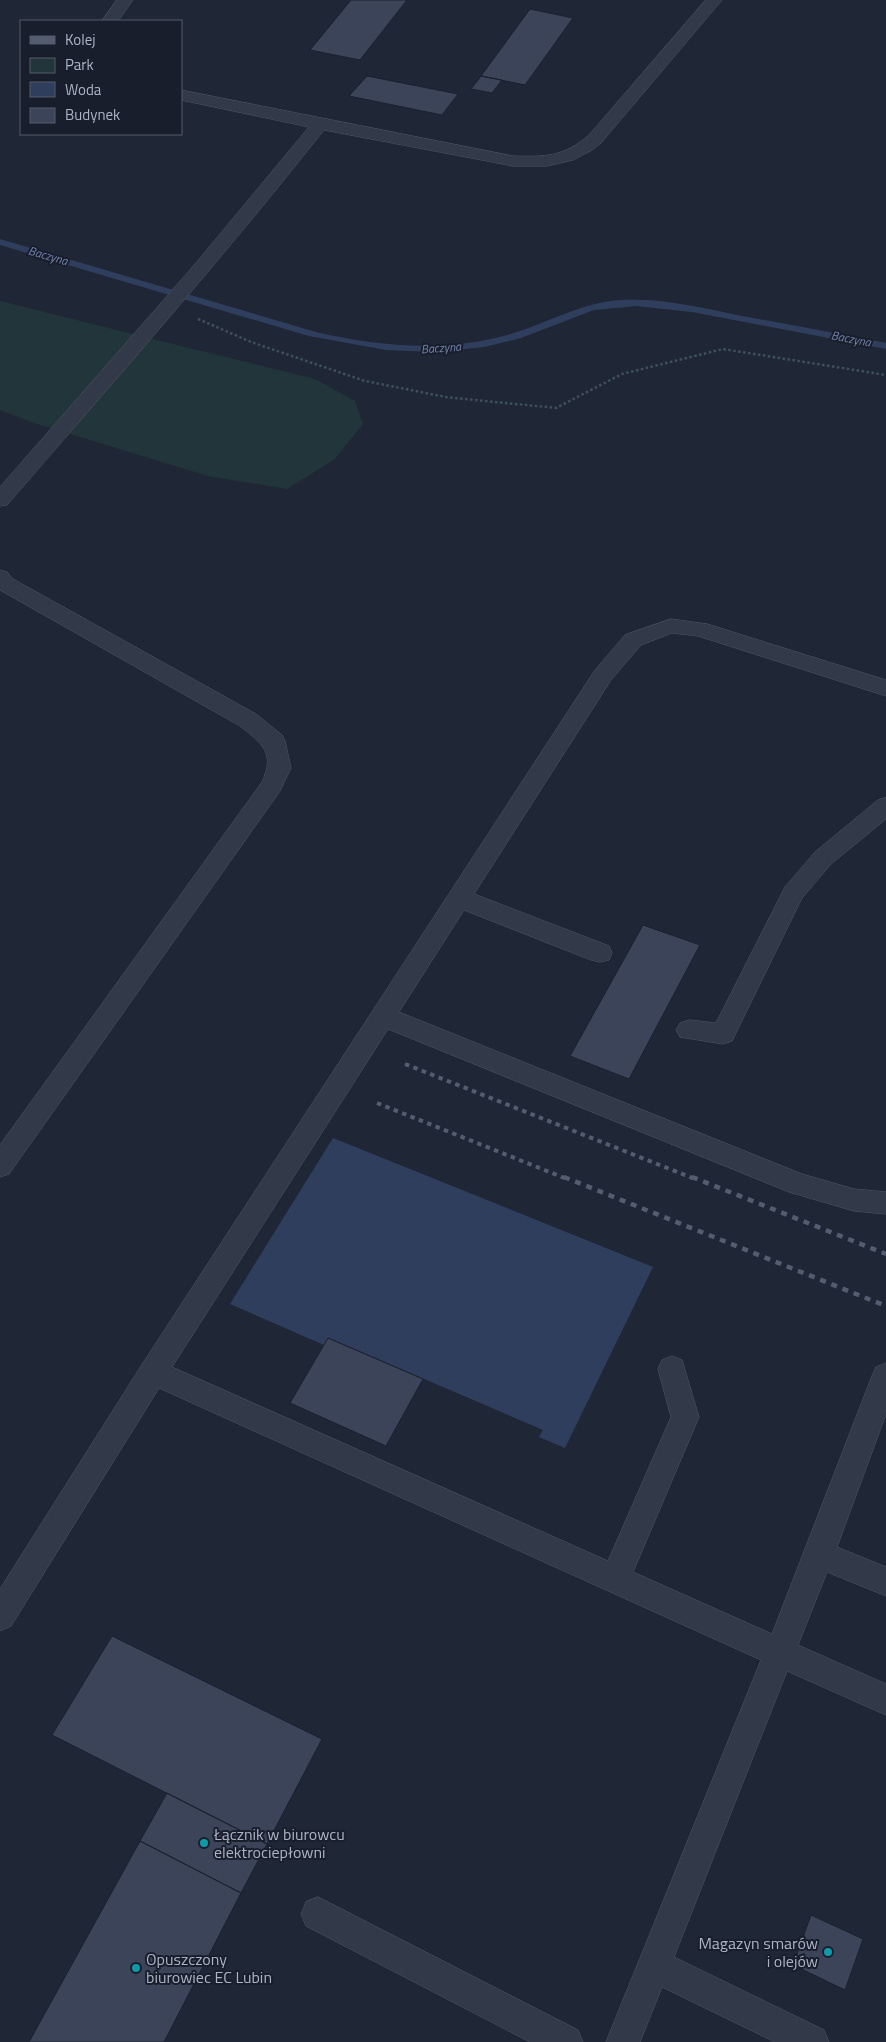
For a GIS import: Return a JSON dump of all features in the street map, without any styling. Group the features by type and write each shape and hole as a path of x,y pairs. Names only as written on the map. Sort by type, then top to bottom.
{"lane":[{"path":"111,20 124,0"},
{"path":"182,95 513,161 539,162 566,158 583,151 595,139 714,0"},
{"path":"0,500 189,282 320,124"},
{"path":"0,577 6,584 248,720 274,741 280,768 272,785 0,1166"},
{"path":"0,1616 152,1372 458,898 603,675 633,640 671,626 698,629 886,688"},
{"path":"689,1030 723,1034 793,893 823,858 886,806"},
{"path":"458,898 600,953"},
{"path":"383,1016 798,1184 854,1200 886,1203"},
{"path":"615,1578 684,1417 672,1369"},
{"path":"152,1372 886,1700"},
{"path":"623,2042 819,1554 886,1376"},
{"path":"819,1554 886,1582"},
{"path":"318,1914 566,2042"},
{"path":"654,1965 812,2042"}],"path":[{"path":"168,306 250,342 365,381 446,397 556,408 622,374 723,349 886,375"}],"green space":[{"path":"0,301 315,379 355,401 363,424 335,459 287,489 208,476 34,423 0,410"}],"water":[{"path":"333,1138 653,1267 565,1448 539,1437 543,1430 329,1338 324,1345 230,1304"}],"building":[{"path":"351,0 407,0 360,60 310,50"},
{"path":"530,9 573,18 525,85 481,76"},
{"path":"367,76 458,94 442,115 349,96"},
{"path":"481,76 502,80 492,93 471,89"},
{"path":"643,925 700,945 629,1079 570,1056"},
{"path":"328,1338 423,1379 386,1446 290,1403"},
{"path":"112,1636 322,1739 267,1844 52,1735"},
{"name":"Łącznik w biurowcu elektrociepłowni","path":"167,1793 267,1844 241,1893 140,1841"},
{"name":"Opuszczony biurowiec EC Lubin","path":"140,1841 241,1893 164,2042 29,2042"},
{"name":"Magazyn smarów i olejów","path":"811,1915 863,1939 845,1990 793,1965"}],"waterway":[{"name":"Baczyna","path":"0,242 313,334 337,340 386,347 435,349 484,343 517,335 593,307 621,303 664,305 692,309 886,346"}],"railway":[{"path":"405,1064 695,1179"},
{"path":"377,1103 567,1179"},
{"path":"564,1177 886,1306"},
{"path":"692,1177 886,1254"}],"place":[{"name":"Łącznik w biurowcu elektrociepłowni","path":"204,1843"},
{"name":"Magazyn smarów i olejów","path":"828,1952"},
{"name":"Opuszczony biurowiec EC Lubin","path":"136,1968"}]}
